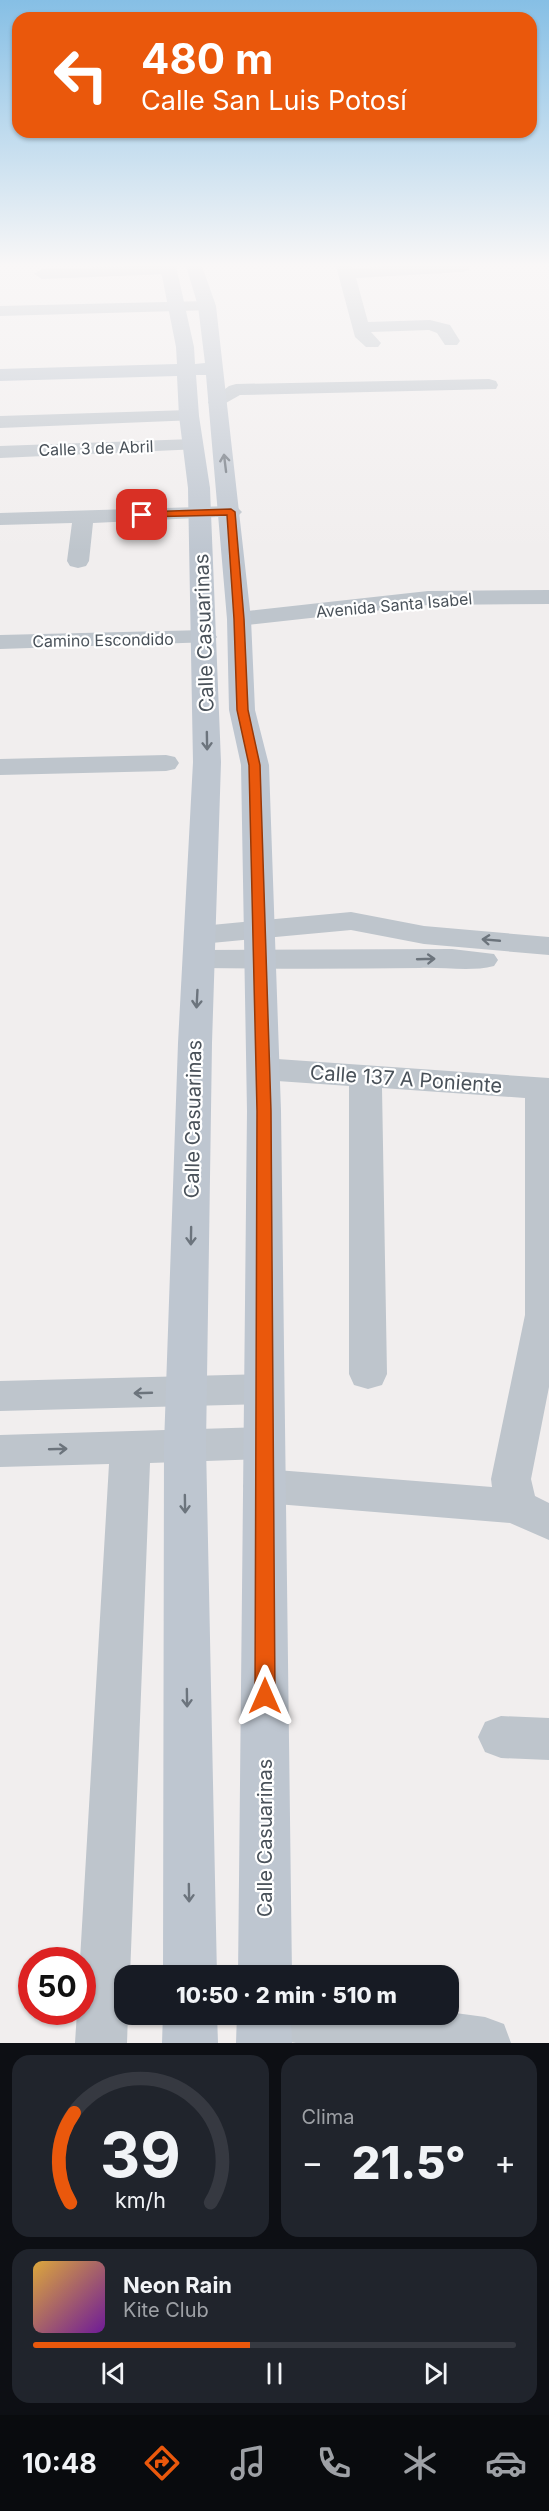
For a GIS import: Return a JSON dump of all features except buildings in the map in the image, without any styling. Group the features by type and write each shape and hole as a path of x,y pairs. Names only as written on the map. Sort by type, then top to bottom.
{"main road":[{"name":"Calle Casuarinas","path":"187,361 189,416 199,488 206,637 207,762 185,1445 190,1965"},
{"name":"Calle Casuarinas","path":"213,361 216,369 231,512 239,619 242,710 255,765 263,1069 265,1965"},
{"path":"0,375 216,369"},
{"path":"190,2025 190,2043"},
{"path":"264,2025 264,2043"}],"street":[{"path":"218,402 236,390 489,385"},
{"path":"0,422 189,416"},
{"name":"Calle 3 de Abril","path":"0,452 193,445"},
{"path":"0,519 231,512"},
{"path":"78,561 83,517"},
{"name":"Avenida Santa Isabel","path":"239,619 428,598 549,597"},
{"name":"Camino Escondido","path":"0,642 206,637"},
{"path":"0,767 166,763"},
{"path":"259,945 312,925 351,921 424,934 549,946"},
{"path":"312,925 304,935 301,947 307,953 322,960"},
{"path":"363,960 379,955 386,949 388,942 386,935 375,926"},
{"path":"200,947 259,945 322,960 452,958 549,965"},
{"name":"Calle 137 A Poniente","path":"263,1069 545,1089"},
{"path":"365,1076 368,1374"},
{"path":"532,1515 511,1479 544,1315 545,1089"},
{"path":"0,1396 264,1389"},
{"path":"0,1451 185,1445 265,1465 532,1515"},
{"path":"101,2043 130,1482 129,1447"},
{"path":"501,1737 549,1739"},
{"path":"354,2025 485,2043"}],"route":[{"path":"142,515 231,512 239,619 242,710 255,765 264,1111 265,1696"}]}
